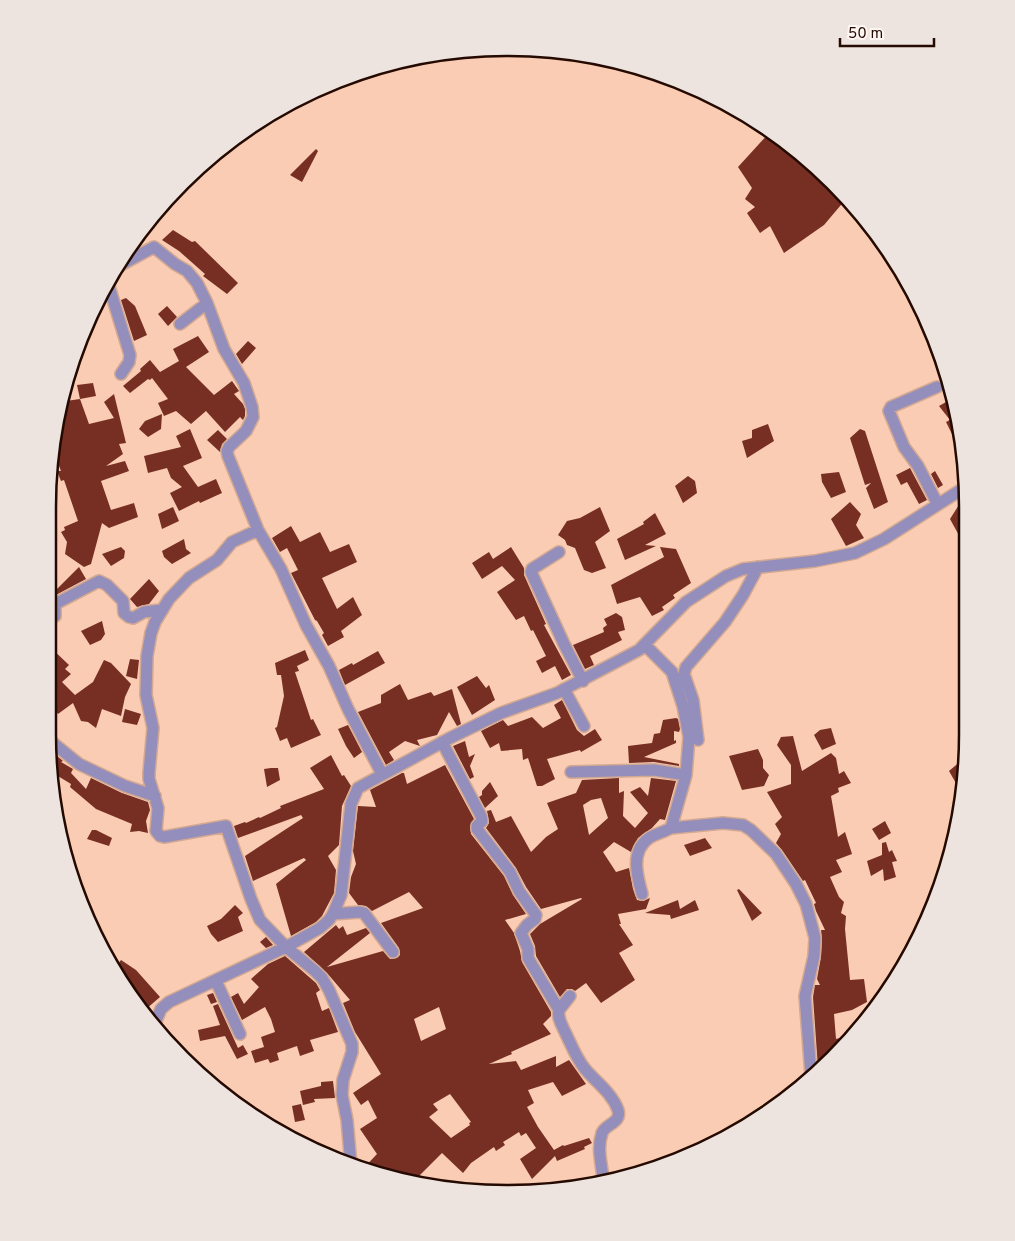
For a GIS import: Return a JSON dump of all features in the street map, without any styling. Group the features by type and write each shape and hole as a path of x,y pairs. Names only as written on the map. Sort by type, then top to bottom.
{"street":[{"path":"130,260 154,247 193,277 207,302 224,349 244,383 252,407 253,418 249,428 230,445 227,451 258,530 281,569 306,625 329,666 348,709 382,774"},
{"path":"112,292 130,355 129,362 122,374"},
{"path":"180,324 207,302"},
{"path":"937,387 892,407 889,411 904,447 918,466 938,503"},
{"path":"158,1018 165,1006 286,947 320,928 333,914 341,895 354,797 358,788 442,742 501,713 583,681 628,657 645,645 686,602 700,591 726,576 744,569 815,561 855,553 884,539 958,491"},
{"path":"258,530 232,542 217,560 194,574 176,590 161,610 151,633 146,656 146,695 153,728 149,779 158,808 156,831 160,836 226,826 260,920 286,947 315,971 326,984 352,1046 342,1095 347,1120 350,1156"},
{"path":"560,552 532,569 531,572 583,681"},
{"path":"698,740 693,700 684,674 686,667 725,622 744,595 758,567"},
{"path":"56,604 99,581 107,585 123,602 124,613 128,617 132,618 144,612 161,610"},
{"path":"645,645 670,670 684,706 689,746 686,775 671,828"},
{"path":"564,689 584,726"},
{"path":"442,742 481,816 482,820 477,829 501,860 536,915 535,919 522,931 521,936 528,949 530,961 559,1010 559,1019 579,1060 586,1070 607,1091 618,1111 619,1115 616,1121 605,1128 601,1136 599,1159 602,1175"},
{"path":"56,746 79,764 125,786 155,796"},
{"path":"571,772 654,770 686,775"},
{"path":"642,894 636,872 637,857 644,843 671,828 723,823 743,825 776,854 796,884 806,904 815,938 814,956 805,996 810,1068"},
{"path":"333,914 364,913 393,952"},
{"path":"216,981 240,1034"},
{"path":"559,1010 570,996"}],"building":[{"path":"765,137 805,168 842,204 824,225 784,253 770,226 760,233 747,213 755,207 745,199 752,188 738,167"},
{"path":"316,149 318,151 302,182 290,175"},
{"path":"173,230 192,242 195,241 238,283 227,294 203,276 205,274 179,251 162,240"},
{"path":"126,298 135,306 147,335 134,341 121,300"},
{"path":"167,306 177,317 168,326 158,314"},
{"path":"198,336 209,352 186,367 214,395 232,381 239,391 234,394 245,409 243,420 240,417 225,432 206,411 191,424 176,411 164,416 158,403 168,399 152,378 130,393 123,386 141,371 140,369 150,360 160,372 179,361 173,349"},
{"path":"248,341 256,348 242,364 236,354"},
{"path":"93,383 96,396 80,399 77,385"},
{"path":"114,394 126,443 119,444 123,454 106,466 125,461 129,471 101,481 111,510 134,503 138,517 109,528 102,523 91,564 84,567 65,554 67,542 61,532 65,530 64,527 78,521 64,480 61,481 58,472 61,471 58,464 60,449 70,400 80,399 89,424 114,418 104,402"},
{"path":"946,402 950,419 953,436 946,422 950,420 939,406"},
{"path":"162,414 161,429 148,437 139,429 145,421"},
{"path":"768,424 774,441 747,458 742,441 752,438 752,430"},
{"path":"190,429 202,458 183,466 198,487 216,479 222,493 200,503 199,501 179,511 170,493 182,487 171,478 167,468 148,473 144,456 181,447 176,436"},
{"path":"860,429 865,431 888,502 874,509 866,488 871,483 865,485 850,438"},
{"path":"218,430 227,439 222,444 220,452 207,440"},
{"path":"910,468 927,500 919,504 907,482 901,485 896,475"},
{"path":"935,471 943,485 938,488 931,474"},
{"path":"839,472 846,492 831,498 822,482 821,474"},
{"path":"688,476 695,481 697,493 683,503 675,486"},
{"path":"850,502 861,514 856,525 864,538 846,546 831,519"},
{"path":"959,505 959,535 950,519"},
{"path":"173,507 179,521 162,529 158,514"},
{"path":"600,507 610,531 595,542 606,568 592,573 584,570 575,548 567,545 565,540 558,535 567,521 580,518"},
{"path":"655,513 666,534 645,545 656,546 625,560 617,539 644,524 643,522"},
{"path":"291,526 300,542 320,532 330,552 349,544 357,562 322,578 337,609 353,597 362,615 341,631 344,637 328,646 322,635 324,633 315,620 291,573 298,570 287,548 280,552 272,538"},
{"path":"184,539 186,549 191,553 172,564 164,557 162,551"},
{"path":"121,547 125,551 124,558 111,566 102,554"},
{"path":"511,547 524,568 524,575 546,624 544,625 571,675 562,680 555,666 542,673 536,661 546,656 533,630 531,631 524,616 516,620 497,592 515,580 502,566 482,579 472,563 489,552 493,559"},
{"path":"660,547 676,549 691,583 673,595 675,598 662,607 664,610 652,616 640,597 617,604 611,585 664,557"},
{"path":"79,567 86,579 56,595 56,590"},
{"path":"149,579 159,591 149,604 137,607 130,599"},
{"path":"616,613 622,617 625,630 618,632 622,640 590,656 594,665 585,669 573,645 604,632 603,628 607,625 604,619"},
{"path":"102,621 105,634 101,640 90,645 81,631"},
{"path":"305,650 309,660 297,666 299,671 295,672 311,720 313,719 321,735 291,748 287,738 280,741 275,728 277,727 284,696 281,675 277,675 275,663"},
{"path":"378,651 385,663 345,685 339,670 352,663 353,665"},
{"path":"56,653 69,665 65,669 71,674 62,682 75,695 93,682 104,660 111,663 131,684 125,697 121,716 102,709 96,728 88,722 81,721 73,703 58,714 56,711"},
{"path":"130,659 139,660 137,679 126,676"},
{"path":"477,676 486,688 489,685 495,700 472,715 457,687"},
{"path":"400,684 408,700 431,692 434,696 452,689 461,724 457,726 449,712 437,735 417,740 420,746 405,741 389,752 394,760 386,765 358,712 381,703 381,695"},
{"path":"562,700 577,730 584,736 595,729 602,740 581,752 580,750 547,759 555,779 542,786 537,786 528,758 523,760 522,749 501,751 499,743 490,748 481,731 503,720 508,726 532,717 543,728 561,718 554,705"},
{"path":"125,709 141,714 137,725 122,722"},
{"path":"678,719 680,729 679,732 674,731 674,741 676,740 676,743 644,757 679,764 679,766 654,762 629,763 628,746 652,743 654,734 660,733 663,720"},
{"path":"348,725 362,752 354,758 338,729"},
{"path":"831,728 836,744 822,750 814,735 820,730"},
{"path":"793,736 802,771 831,753 836,758 839,774 844,771 851,783 838,788 839,792 831,796 838,837 845,832 852,854 836,860 842,872 830,877 839,897 844,902 841,913 846,916 845,929 850,980 864,979 867,1002 852,1010 834,1014 836,1039 841,1038 818,1062 813,997 815,985 820,985 817,979 821,957 821,930 825,930 816,911 814,904 816,903 805,880 803,881 776,843 781,834 775,824 782,817 767,792 791,784 791,765 777,745 781,737"},
{"path":"465,741 469,757 475,754 470,766 474,777 470,779 453,746"},
{"path":"758,749 763,760 763,768 769,775 764,786 742,790 729,756"},
{"path":"331,755 342,776 344,775 351,786 342,806 339,845 328,856 336,870 334,893 322,916 316,922 291,936 276,884 306,860 304,858 253,881 245,856 303,818 301,815 238,838 234,826 260,818 281,808 280,806 324,789 310,768"},
{"path":"57,756 63,761 61,762 73,769 71,773 86,789 91,778 122,793 148,802 150,810 146,821 148,833 130,832 132,824 96,809 70,787 71,784 58,776"},
{"path":"958,763 956,783 949,771"},
{"path":"445,765 474,819 470,826 471,834 504,876 513,895 526,914 505,920 514,933 522,962 551,1012 551,1016 543,1024 551,1034 489,1064 516,1061 521,1070 556,1056 556,1067 569,1060 586,1084 562,1096 553,1082 528,1090 534,1103 527,1107 554,1150 563,1145 589,1138 592,1143 584,1147 585,1149 557,1161 555,1156 532,1179 520,1159 536,1148 526,1133 521,1136 519,1132 503,1142 505,1145 496,1151 494,1147 471,1163 463,1173 442,1153 419,1176 369,1163 377,1154 360,1129 377,1118 368,1100 361,1105 353,1093 381,1074 355,1032 343,1003 350,1000 327,973 304,952 336,925 339,929 343,926 347,935 366,928 370,933 327,967 383,951 390,959 397,958 400,955 399,948 381,923 423,908 409,892 372,911 366,906 358,905 349,893 351,877 356,864 353,851 358,806 376,807 370,790 404,773 407,784","holes":["439,1007 446,1029 421,1041 414,1019","450,1094 471,1122 469,1123 470,1125 451,1138 429,1117 438,1110 433,1104"]},
{"path":"278,768 280,780 267,787 264,769"},
{"path":"619,778 619,793 624,791 623,816 635,828 648,813 630,792 640,787 648,796 651,778 676,781 665,820 660,819 652,828 638,838 631,852 614,842 603,852 616,872 629,868 637,900 643,901 650,898 646,909 618,914 621,924 619,924 633,945 619,953 635,980 601,1003 586,983 575,991 567,989 560,997 536,956 535,946 530,934 540,924 582,899 541,909 516,868 486,828 489,823 487,811 491,810 496,822 511,816 531,852 546,837 558,829 547,803 576,793 582,780","holes":["601,798 608,818 589,835 583,805 591,800"]},
{"path":"490,782 498,796 485,808 479,797"},
{"path":"885,821 891,833 879,840 872,829"},
{"path":"92,830 112,838 109,846 87,839"},
{"path":"705,838 712,848 690,856 684,845"},
{"path":"886,842 889,852 892,850 897,861 892,862 896,877 884,881 883,869 871,876 867,861 882,855 882,843"},
{"path":"739,889 762,913 752,921 737,890"},
{"path":"678,900 680,909 695,900 699,910 671,919 670,915 645,913"},
{"path":"235,905 243,913 238,917 243,931 218,942 207,926 221,919"},
{"path":"266,937 273,945 266,948 260,942"},
{"path":"285,956 316,983 320,990 316,993 322,1011 329,1008 338,1032 310,1040 314,1051 300,1056 297,1046 277,1053 279,1060 270,1063 268,1059 255,1063 251,1051 264,1047 261,1037 275,1032 271,1019 265,1007 242,1020 231,997 238,993 244,1004 259,987 251,979 268,964"},
{"path":"121,960 136,970 160,997 148,1007 119,962"},
{"path":"213,993 217,1002 211,1004 207,995"},
{"path":"218,1004 238,1048 243,1045 248,1054 237,1059 225,1036 200,1041 198,1030 220,1025 213,1006"},
{"path":"333,1081 335,1098 314,1099 315,1102 303,1105 300,1091 321,1086 321,1082"},
{"path":"301,1104 305,1120 295,1122 292,1106"}]}
